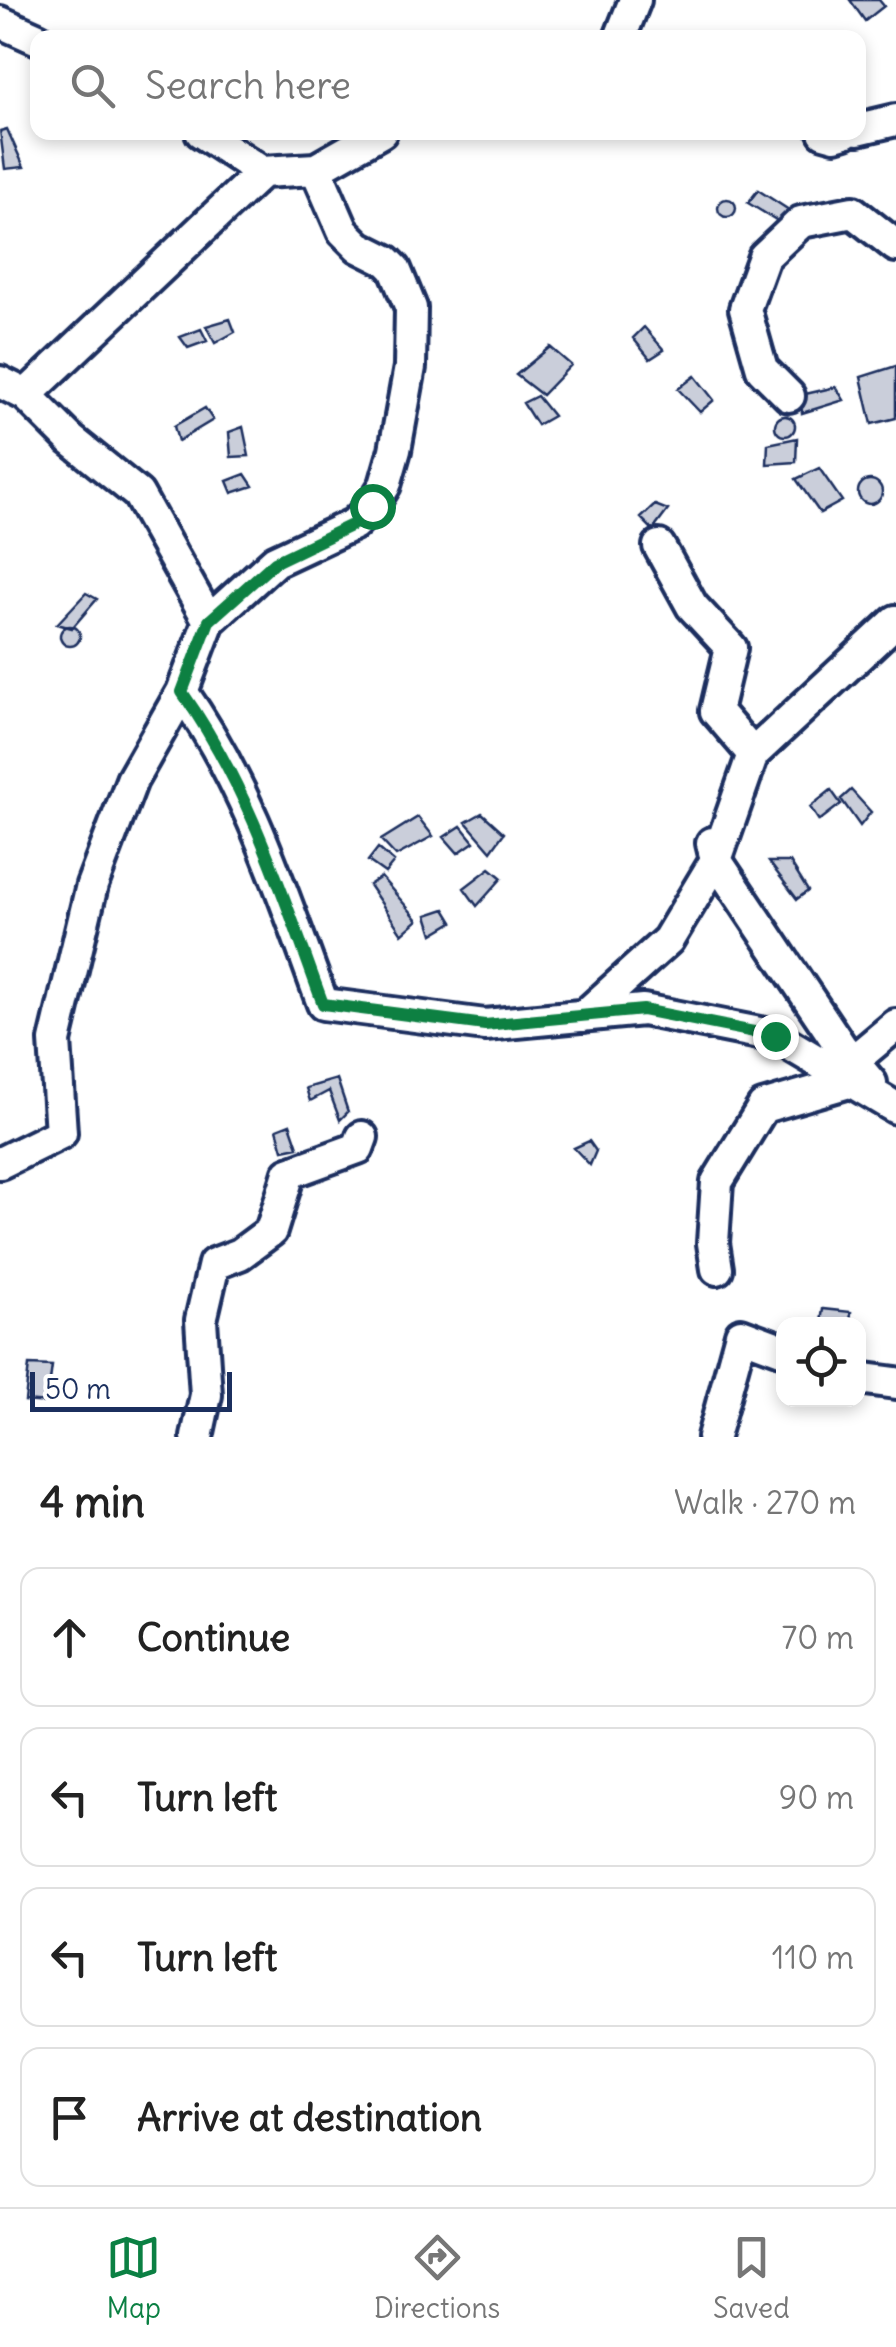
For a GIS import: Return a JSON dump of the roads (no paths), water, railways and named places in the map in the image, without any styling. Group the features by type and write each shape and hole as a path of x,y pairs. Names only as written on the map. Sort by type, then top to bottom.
{"street":[{"path":"623,30 635,0"},
{"path":"0,22 30,36"},
{"path":"866,128 896,120"},
{"path":"214,140 262,172"},
{"path":"209,621 138,494 13,389 262,172 316,168 367,140"},
{"path":"0,1163 62,1133 55,1041 92,885 132,780 182,692 209,621 275,562 354,524 385,486 410,366 410,308 395,269 359,247 344,231 316,168"},
{"path":"790,396 762,369 745,309 764,257 801,222 853,212 896,246"},
{"path":"659,546 692,606 730,648 716,711 753,754"},
{"path":"584,1016 668,940 714,850 753,754 896,621"},
{"path":"182,692 216,740 263,841 323,1004 485,1025 643,1010 775,1036 853,1071 891,1104"},
{"path":"714,850 853,1071"},
{"path":"717,1270 713,1243 718,1182 763,1107 853,1071 896,1025"},
{"path":"197,1437 206,1395 201,1320 214,1264 240,1254 271,1231 289,1173 358,1148 362,1137"},
{"path":"713,1437 741,1334 776,1347"},
{"path":"866,1379 896,1382"}]}
